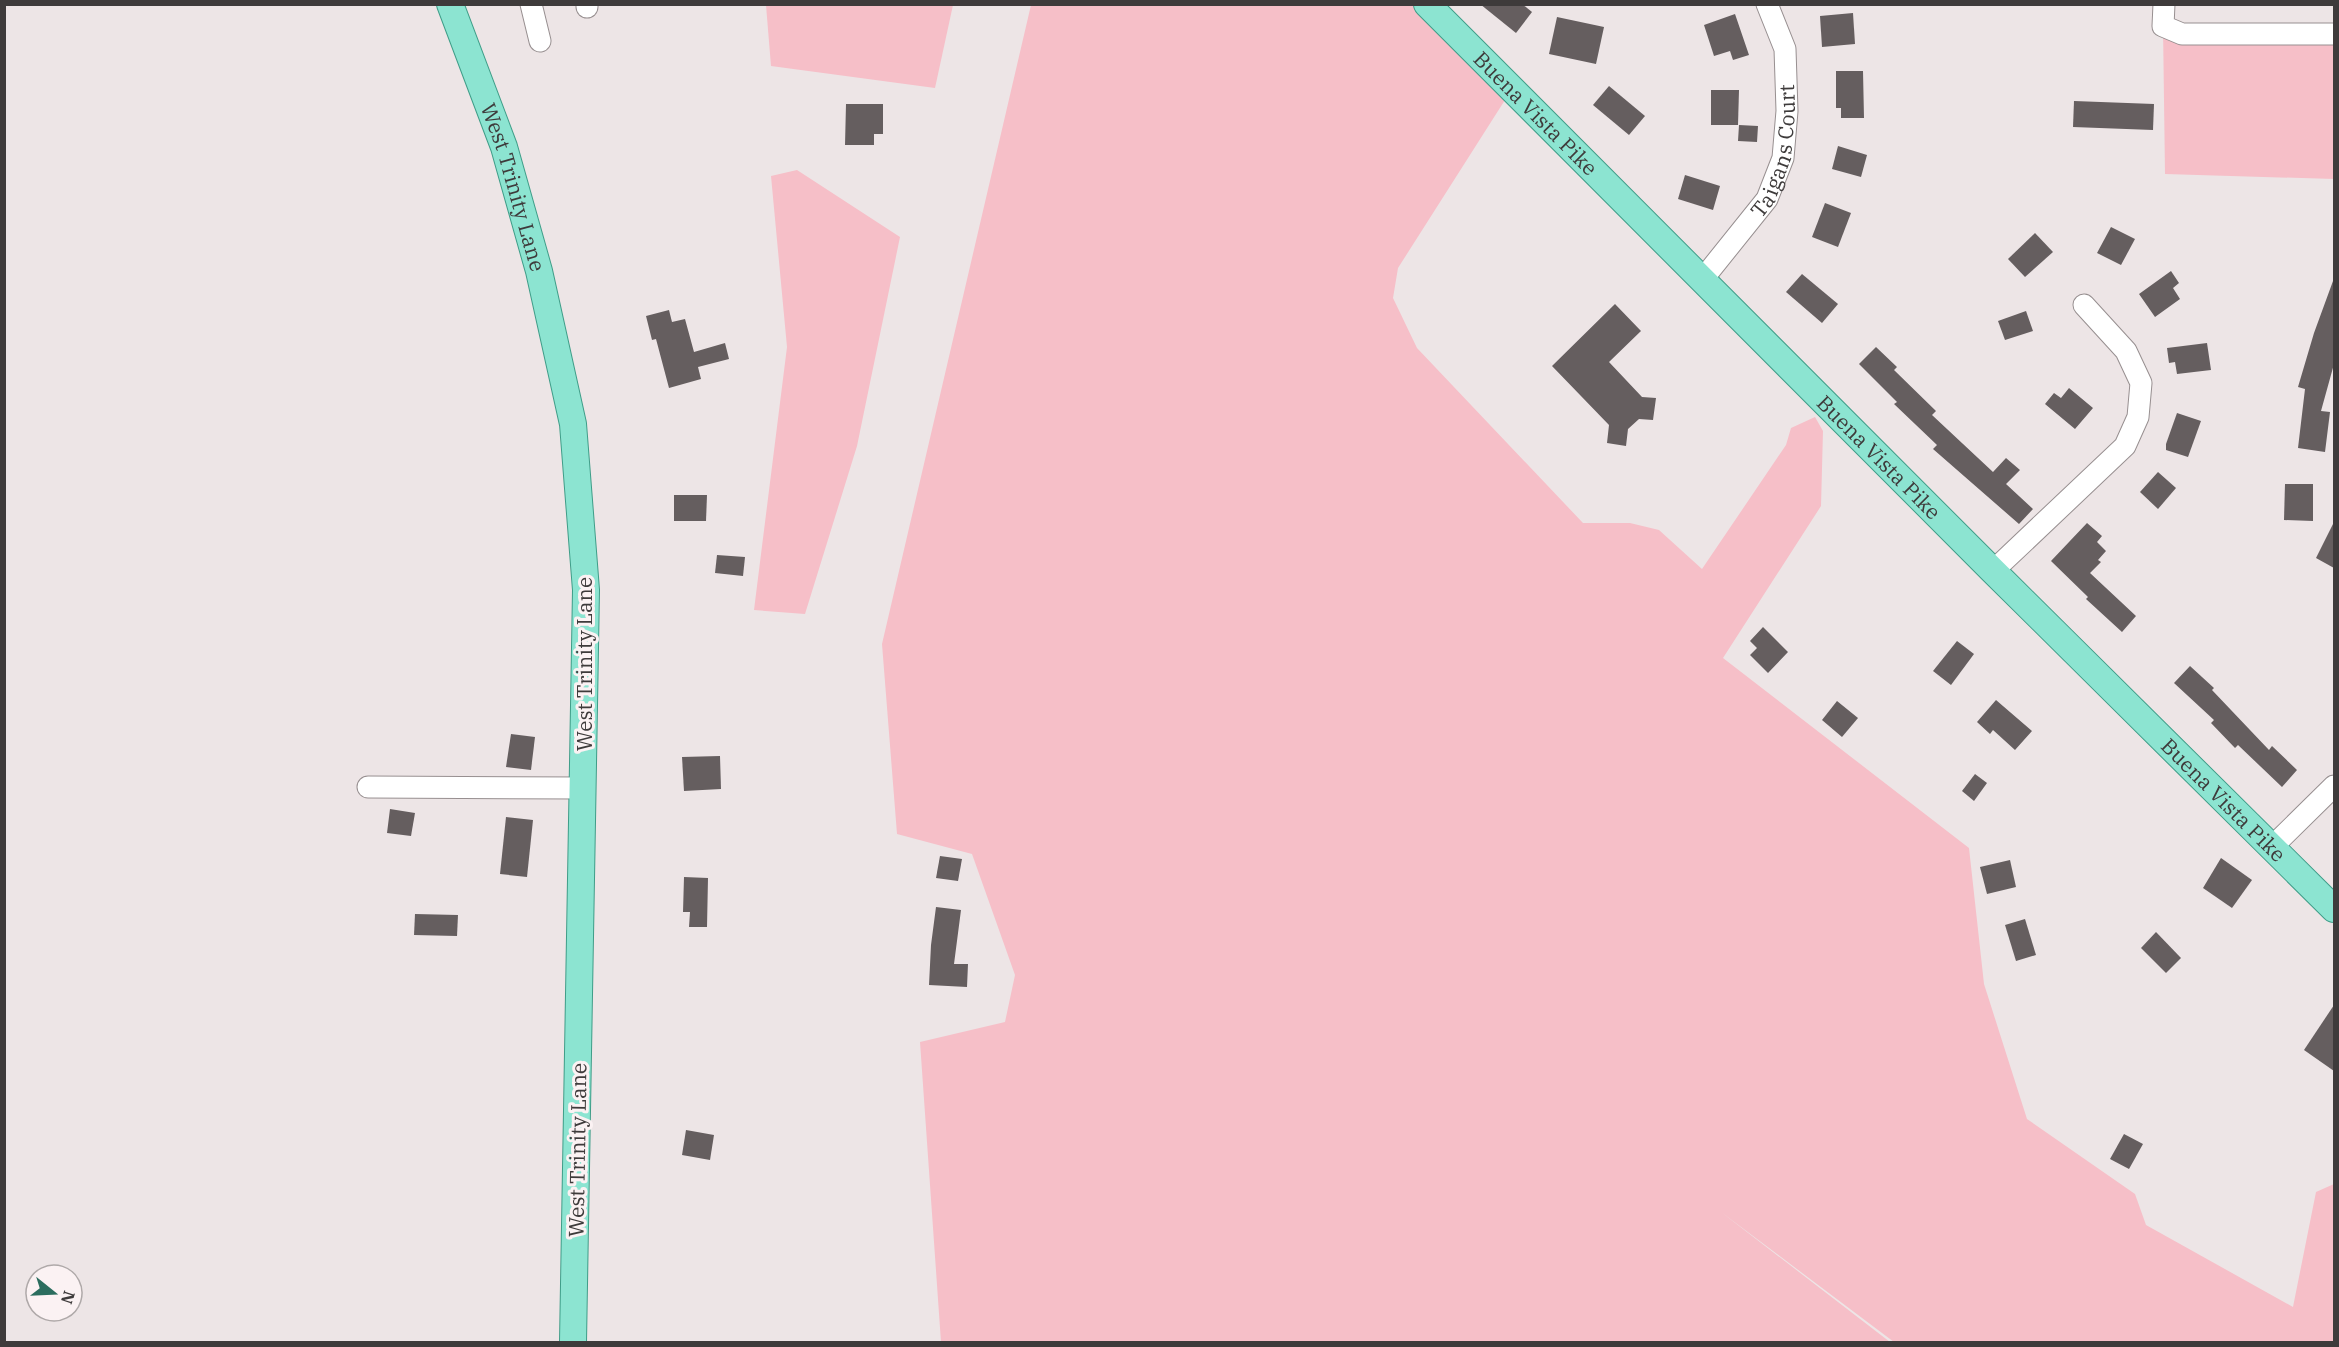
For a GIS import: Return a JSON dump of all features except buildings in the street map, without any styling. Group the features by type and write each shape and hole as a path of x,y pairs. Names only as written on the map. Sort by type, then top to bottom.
{"main road":[{"name":"West Trinity Lane","path":"450,4 504,147 538,272 573,424 586,590 573,1342"},
{"name":"Buena Vista Pike","path":"1427,4 1993,572 2334,909"}],"street":[{"path":"531,4 540,41"},
{"name":"Taigans Court","path":"1702,280 1767,199 1783,158 1787,111 1785,49 1767,4"},
{"path":"2164,4 2163,26 2182,34 2334,34"},
{"path":"1993,572 2125,446 2138,417 2141,383 2126,351 2084,305"},
{"path":"2272,847 2334,786"},
{"path":"368,787 583,788"}],"shaded area":[{"path":"766,5 953,5 935,88 771,66"},
{"path":"1031,5 1427,5 1512,89 1398,268 1393,298 1417,348 1583,523 1630,523 1659,530 1702,569 1786,445 1791,428 1815,417 1823,431 1821,506 1723,658 1969,848 1984,984 2027,1119 2135,1194 2146,1225 2293,1307 2316,1192 2334,1184 2334,1342 1894,1342 1721,1212 1890,1342 941,1342 920,1042 1005,1022 1015,975 972,854 897,834 882,644"},
{"path":"2163,26 2334,34 2334,179 2165,174"},
{"path":"797,170 900,237 857,446 805,614 754,610 787,347 771,176"}]}
